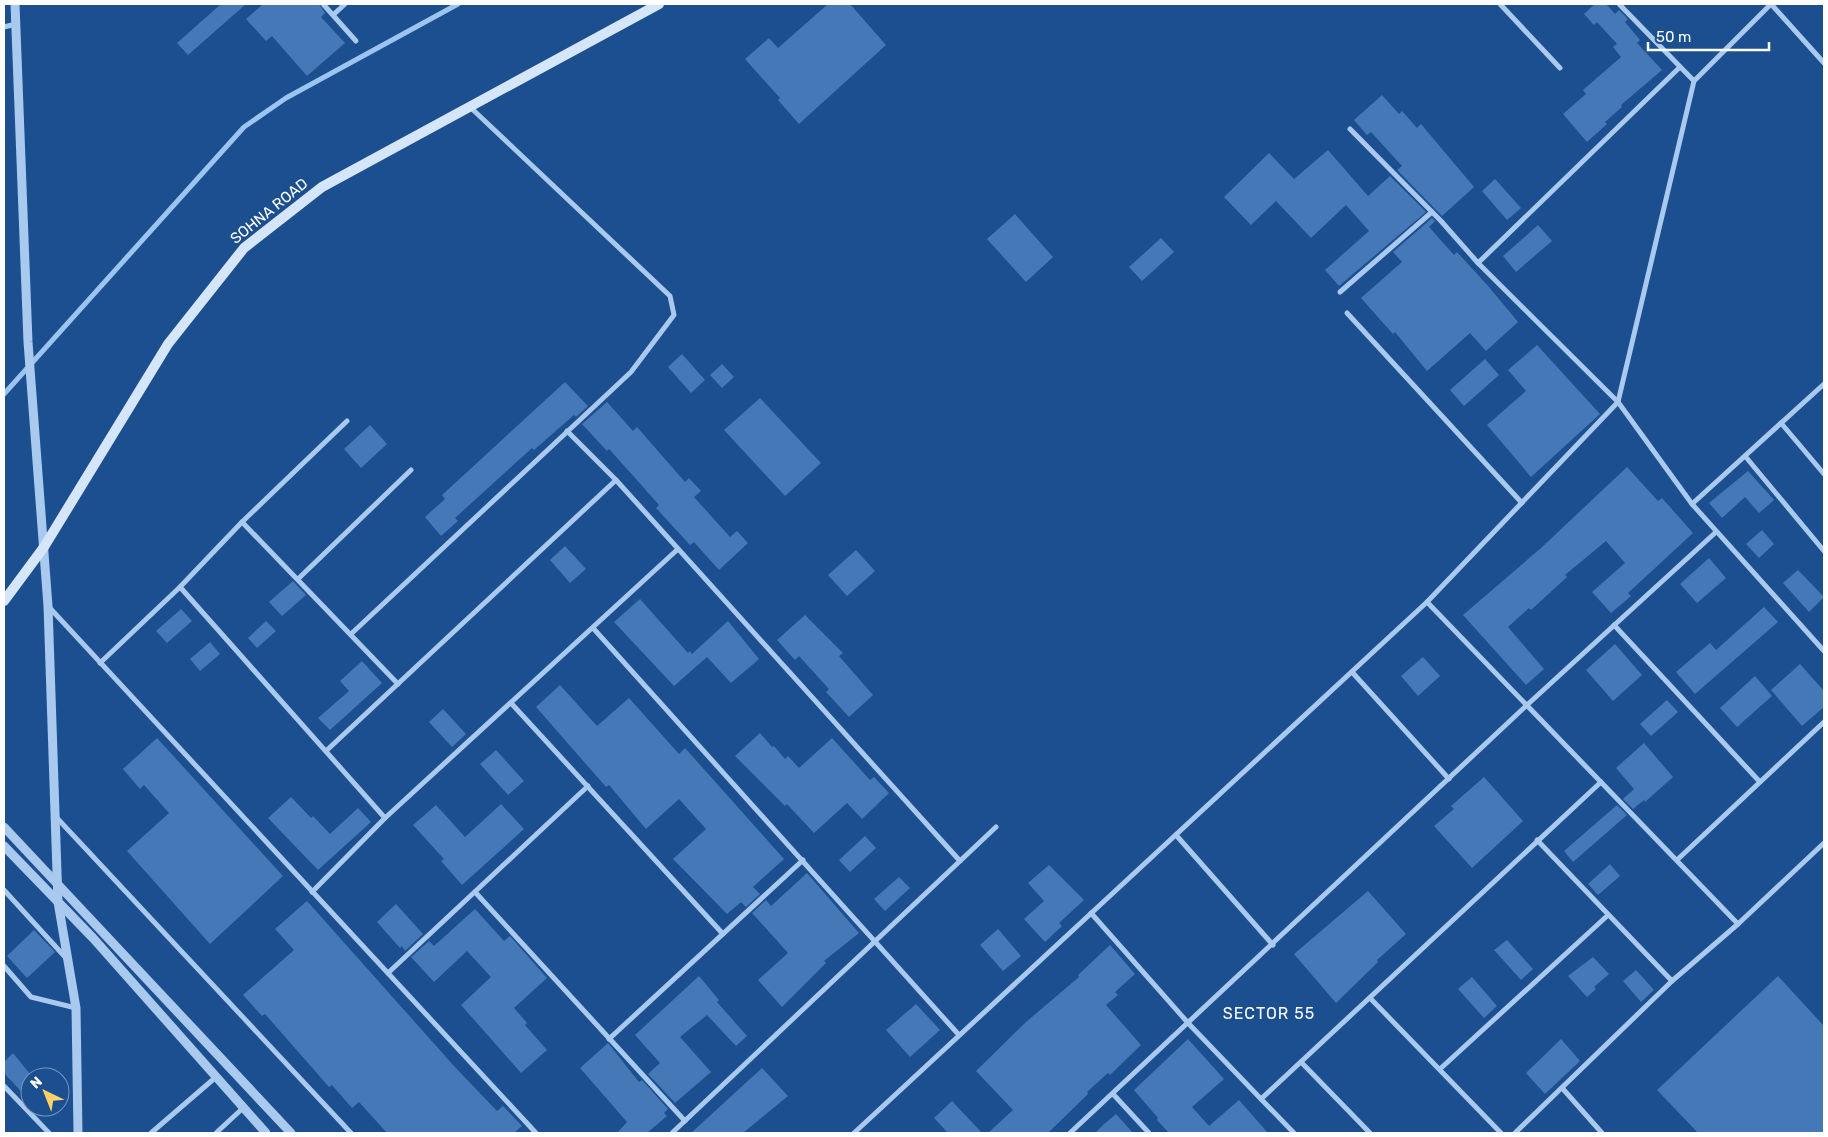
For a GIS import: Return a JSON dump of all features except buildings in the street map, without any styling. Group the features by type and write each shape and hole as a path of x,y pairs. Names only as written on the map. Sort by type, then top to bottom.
{"main road":[{"name":"SOHNA ROAD","path":"4,601 44,547 168,344 244,248 322,187 658,4"}],"street":[{"path":"15,4 28,342 48,606 57,885 58,902 70,963 76,1008 78,1133"},
{"path":"324,4 356,41"},
{"path":"333,15 345,4"},
{"path":"1500,4 1560,68"},
{"path":"1618,4 1694,81"},
{"path":"854,1133 1427,602 1618,402 1694,81 1771,4 1824,63"},
{"path":"4,27 17,24"},
{"path":"1478,263 1680,67"},
{"path":"351,634 631,372 674,315 670,296 470,107"},
{"path":"1350,129 1432,212 1478,263 1618,402 1692,504 1824,651"},
{"path":"1340,292 1432,212"},
{"path":"1348,313 1522,502"},
{"path":"1692,504 1824,386"},
{"path":"100,663 180,587 242,522 347,421"},
{"path":"1781,423 1824,474"},
{"path":"567,431 616,480 960,861"},
{"path":"1744,456 1824,551"},
{"path":"298,579 412,470"},
{"path":"326,751 616,480"},
{"path":"242,522 398,684"},
{"path":"1070,1133 1189,1024 1527,705 1716,532"},
{"path":"312,892 385,818 678,549"},
{"path":"180,587 385,818"},
{"path":"1427,602 1738,924"},
{"path":"48,606 536,1133"},
{"path":"1614,625 1760,782"},
{"path":"593,628 876,940 959,1035"},
{"path":"1352,672 1449,778"},
{"path":"511,703 723,934"},
{"path":"1677,860 1824,722"},
{"path":"1261,1100 1601,782"},
{"path":"388,973 588,786"},
{"path":"56,818 351,1133"},
{"path":"672,1133 996,827"},
{"path":"4,828 291,1133"},
{"path":"1176,835 1273,945"},
{"path":"1537,840 1672,981"},
{"path":"1515,1133 1563,1089 1672,981 1738,924 1824,843"},
{"path":"4,846 58,902 266,1133"},
{"path":"609,1039 803,860"},
{"path":"4,890 70,963"},
{"path":"475,892 685,1121"},
{"path":"1091,913 1189,1024 1294,1133"},
{"path":"1440,1069 1608,916"},
{"path":"4,966 31,997 76,1008"},
{"path":"1370,998 1501,1133"},
{"path":"1301,1062 1370,1133"},
{"path":"151,1133 216,1077"},
{"path":"4,1086 49,1133"},
{"path":"1563,1089 1602,1133"},
{"path":"1113,1094 1149,1133"},
{"path":"216,1133 243,1108"}],"waterway":[{"path":"4,394 244,127 286,98 458,4"}],"district":[{"name":"SECTOR 55","path":"1269,1013"}]}
